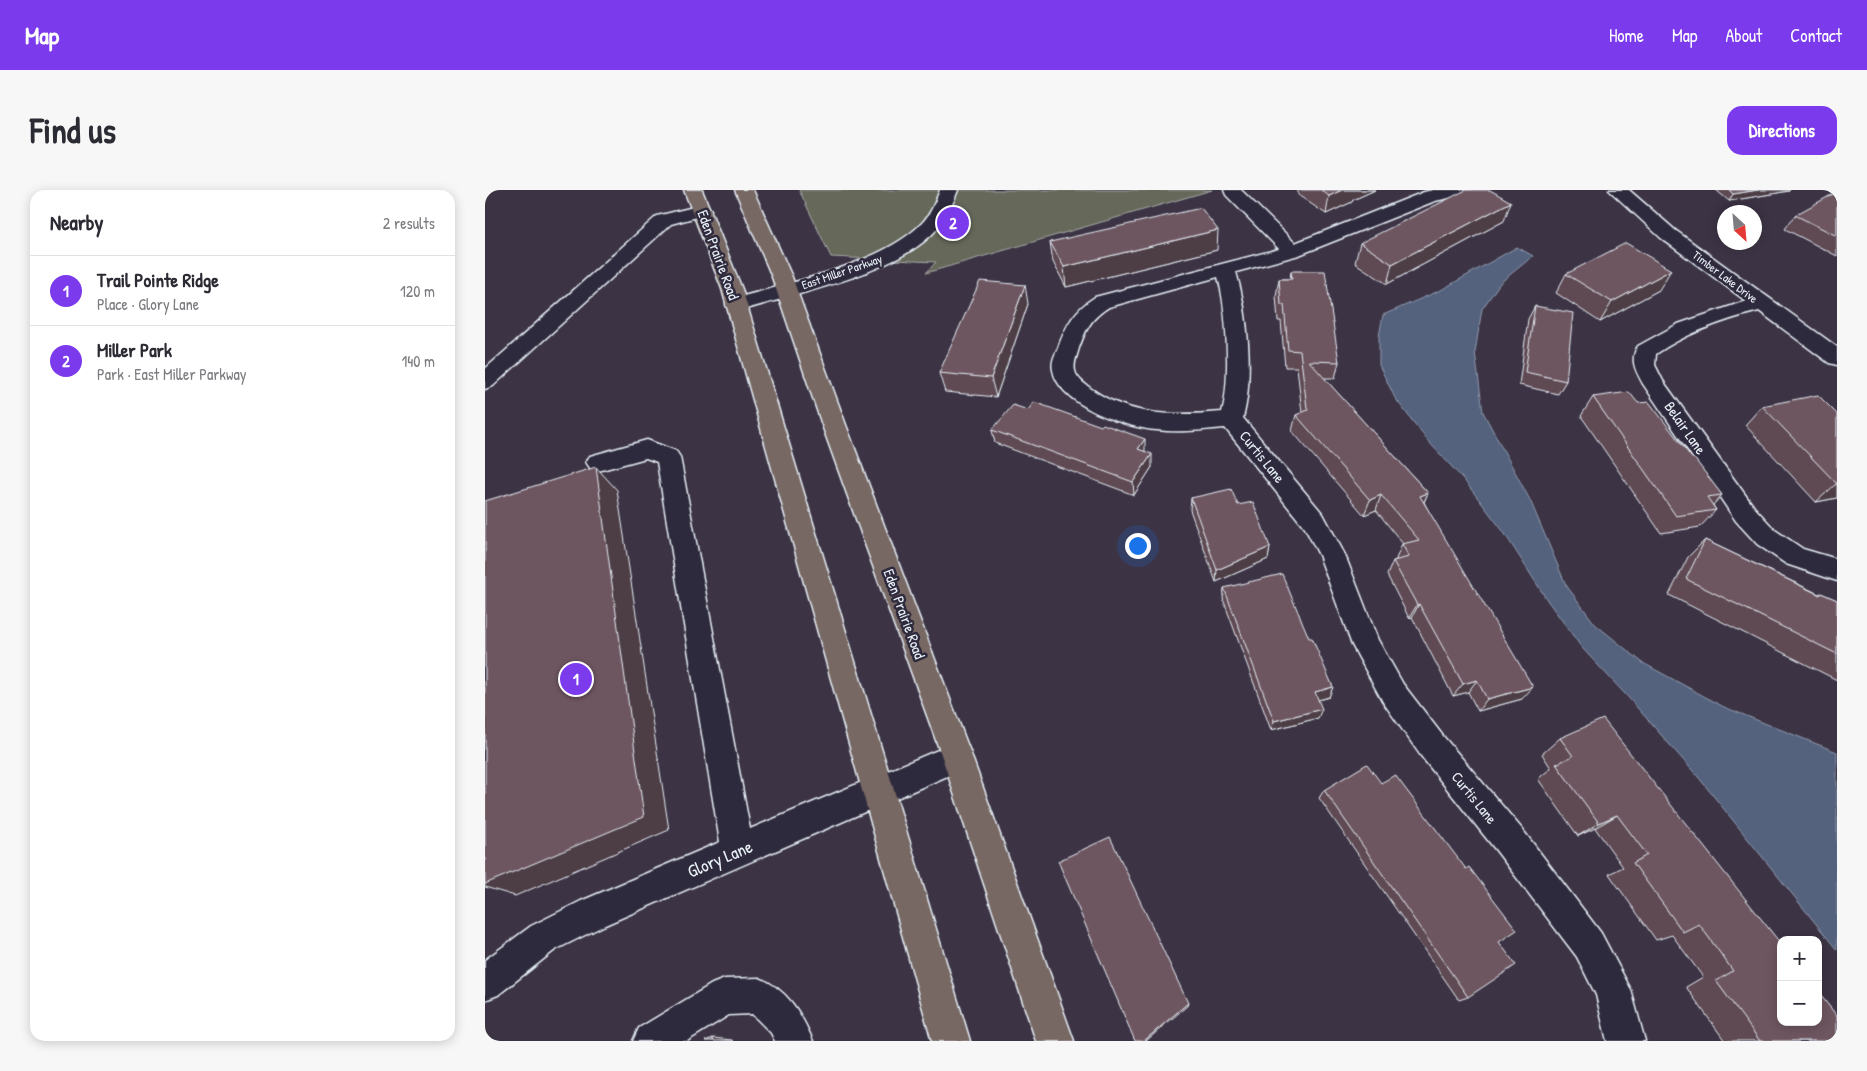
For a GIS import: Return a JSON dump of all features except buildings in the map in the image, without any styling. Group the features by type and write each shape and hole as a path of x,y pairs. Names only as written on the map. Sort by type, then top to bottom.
{"main road":[{"name":"Eden Prairie Road","path":"693,190 736,305 951,1041"},
{"name":"Eden Prairie Road","path":"744,190 786,291 957,757 1055,1041"}],"street":[{"name":"East Miller Parkway","path":"736,305 857,269 887,256 910,243 939,215 946,202 949,190"},
{"path":"1232,190 1292,251"},
{"name":"Curtis Lane","path":"1462,190 1430,196 1292,251 1102,302 1091,308 1075,325 1063,364 1064,374 1071,385 1098,403 1124,415 1147,421 1208,422 1231,419 1314,521 1332,555 1366,645 1393,693 1432,746 1510,841 1589,945 1613,990 1626,1041"},
{"name":"Timber Lake Drive","path":"1618,190 1668,234 1837,358"},
{"path":"485,381 664,220 702,210"},
{"path":"1226,270 1232,290 1236,326 1237,398 1231,419"},
{"name":"Belair Lane","path":"1761,304 1744,308 1660,340 1646,351 1644,365 1654,384 1745,514 1766,537 1795,556 1837,570"},
{"path":"1810,338 1837,335"},
{"path":"598,462 647,448 668,457 738,851"},
{"name":"Glory Lane","path":"488,979 543,938 593,914 957,757"},
{"path":"652,1041 725,997 759,996 784,1020 794,1041"}],"green space":[{"path":"799,190 1212,190 926,273 936,262 831,257"}],"water":[{"path":"1517,247 1533,256 1500,283 1482,309 1475,352 1483,412 1530,500 1566,585 1595,624 1643,663 1724,707 1837,752 1837,950 1699,778 1582,648 1547,600 1503,531 1464,480 1427,440 1395,398 1379,365 1379,336 1383,315 1441,290"}],"place":[{"name":"Miller Park","path":"953,223"},
{"name":"Trail Pointe Ridge","path":"576,679"}]}
